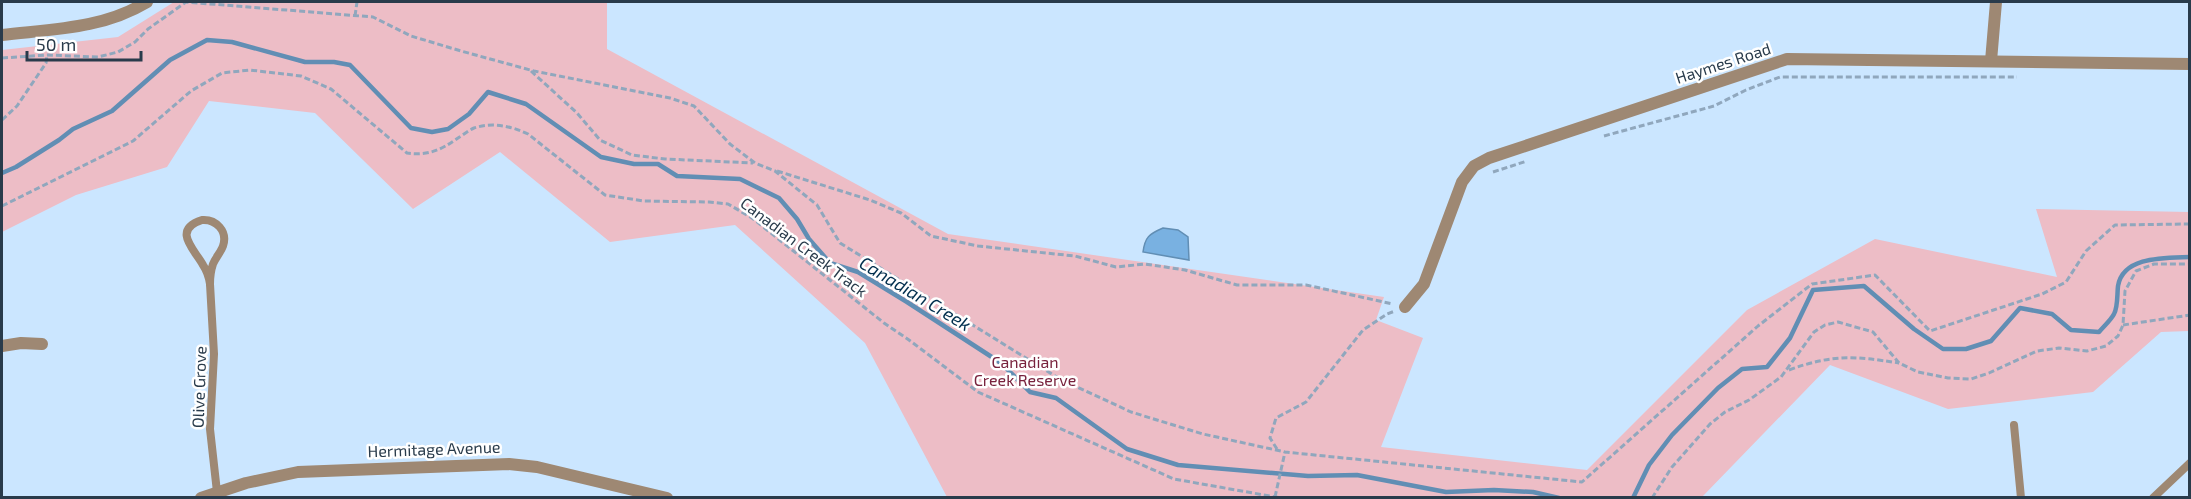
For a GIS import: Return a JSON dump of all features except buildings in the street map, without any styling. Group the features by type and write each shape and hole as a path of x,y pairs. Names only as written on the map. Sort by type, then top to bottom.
{"street":[{"path":"2,35 94,24 114,18 133,6 147,2"},
{"path":"1992,62 1996,2"},
{"name":"Haymes Road","path":"1405,307 1424,284 1462,182 1474,166 1489,158 1787,59 2190,64"},
{"path":"2,346 16,343 42,344"},
{"name":"Hermitage Avenue","path":"201,498 258,480 309,471 509,464 537,467 667,498"}],"lane":[{"name":"Olive Grove","path":"210,284 205,268 188,245 186,237 191,226 205,220 219,225 224,238 222,249 213,264 210,284 214,354 210,429 217,492"},
{"path":"2014,425 2021,498"},
{"path":"2154,498 2190,463"}],"path":[{"path":"2,58 47,55 98,57 118,52 135,42 148,29 186,2 380,19 411,36 530,70 670,98 694,106 730,144 755,163 870,200 901,213 931,236 978,246 1075,256 1116,267 1145,264 1185,270 1237,285 1306,285 1405,307"},
{"path":"355,16 357,2"},
{"path":"2,120 17,106 46,63 47,55"},
{"name":"Canadian Creek Track","path":"2,206 133,141 191,91 222,74 250,70 301,76 331,89 407,153 422,155 434,152 473,128 496,124 528,134 605,195 644,201 728,204 752,218 884,323 978,392 1174,479 1281,498"},
{"path":"530,70 577,113 600,140 632,155 665,159 755,163"},
{"path":"1598,137 1704,109 1780,77 2022,77"},
{"path":"1491,173 1532,160"},
{"path":"775,171 817,205 840,243 1060,379 1131,411 1203,434 1278,451 1582,482 1758,326 1812,284 1875,275 1930,331 2042,294 2066,282 2086,250 2115,225 2190,224"},
{"path":"1652,498 1672,467 1710,424 1725,412 1749,400 1787,371 1816,360 1851,357 1899,363 1918,372 1948,378 1971,379 2037,351 2059,348 2087,351 2106,346 2118,336 2123,325 2125,291 2136,271 2154,264 2190,264"},
{"path":"1278,451 1270,438 1276,418 1306,402 1363,330 1387,314"},
{"path":"2123,325 2190,315"},
{"path":"1787,371 1814,332 1825,325 1838,322 1873,332 1899,363"},
{"path":"1275,497 1285,452"}],"green space":[{"name":"Canadian Creek Reserve","path":"174,2 607,2 607,49 948,234 1384,297 1376,320 1423,338 1381,447 1587,470 1747,310 1875,239 2057,277 2036,209 2189,212 2189,331 2161,332 2093,392 1948,409 1830,365 1702,497 947,497 865,343 735,225 610,242 500,152 413,209 315,113 209,101 167,167 76,195 2,232 2,50 118,37"}],"water":[{"path":"1163,228 1178,230 1188,237 1189,260 1143,252 1148,237"}],"waterway":[{"name":"Canadian Creek","path":"2,173 16,167 73,129 112,111 170,60 207,40 232,42 305,62 334,62 350,65 411,128 432,132 448,129 469,114 488,92 526,104 601,157 634,164 658,164 677,176 740,179 779,198 830,263 858,272 907,302 1001,363 1030,392 1056,398 1127,449 1178,465 1308,476 1357,475 1446,492 1494,490 1533,492 1559,498"},
{"name":"Canadian Creek","path":"1633,498 1649,465 1672,435 1718,388 1742,369 1767,367 1790,338 1813,290 1864,286 1914,329 1943,349 1966,349 1991,341 2020,308 2052,314 2071,330 2099,332 2114,314 2118,286 2128,269 2146,261 2190,257"}]}
